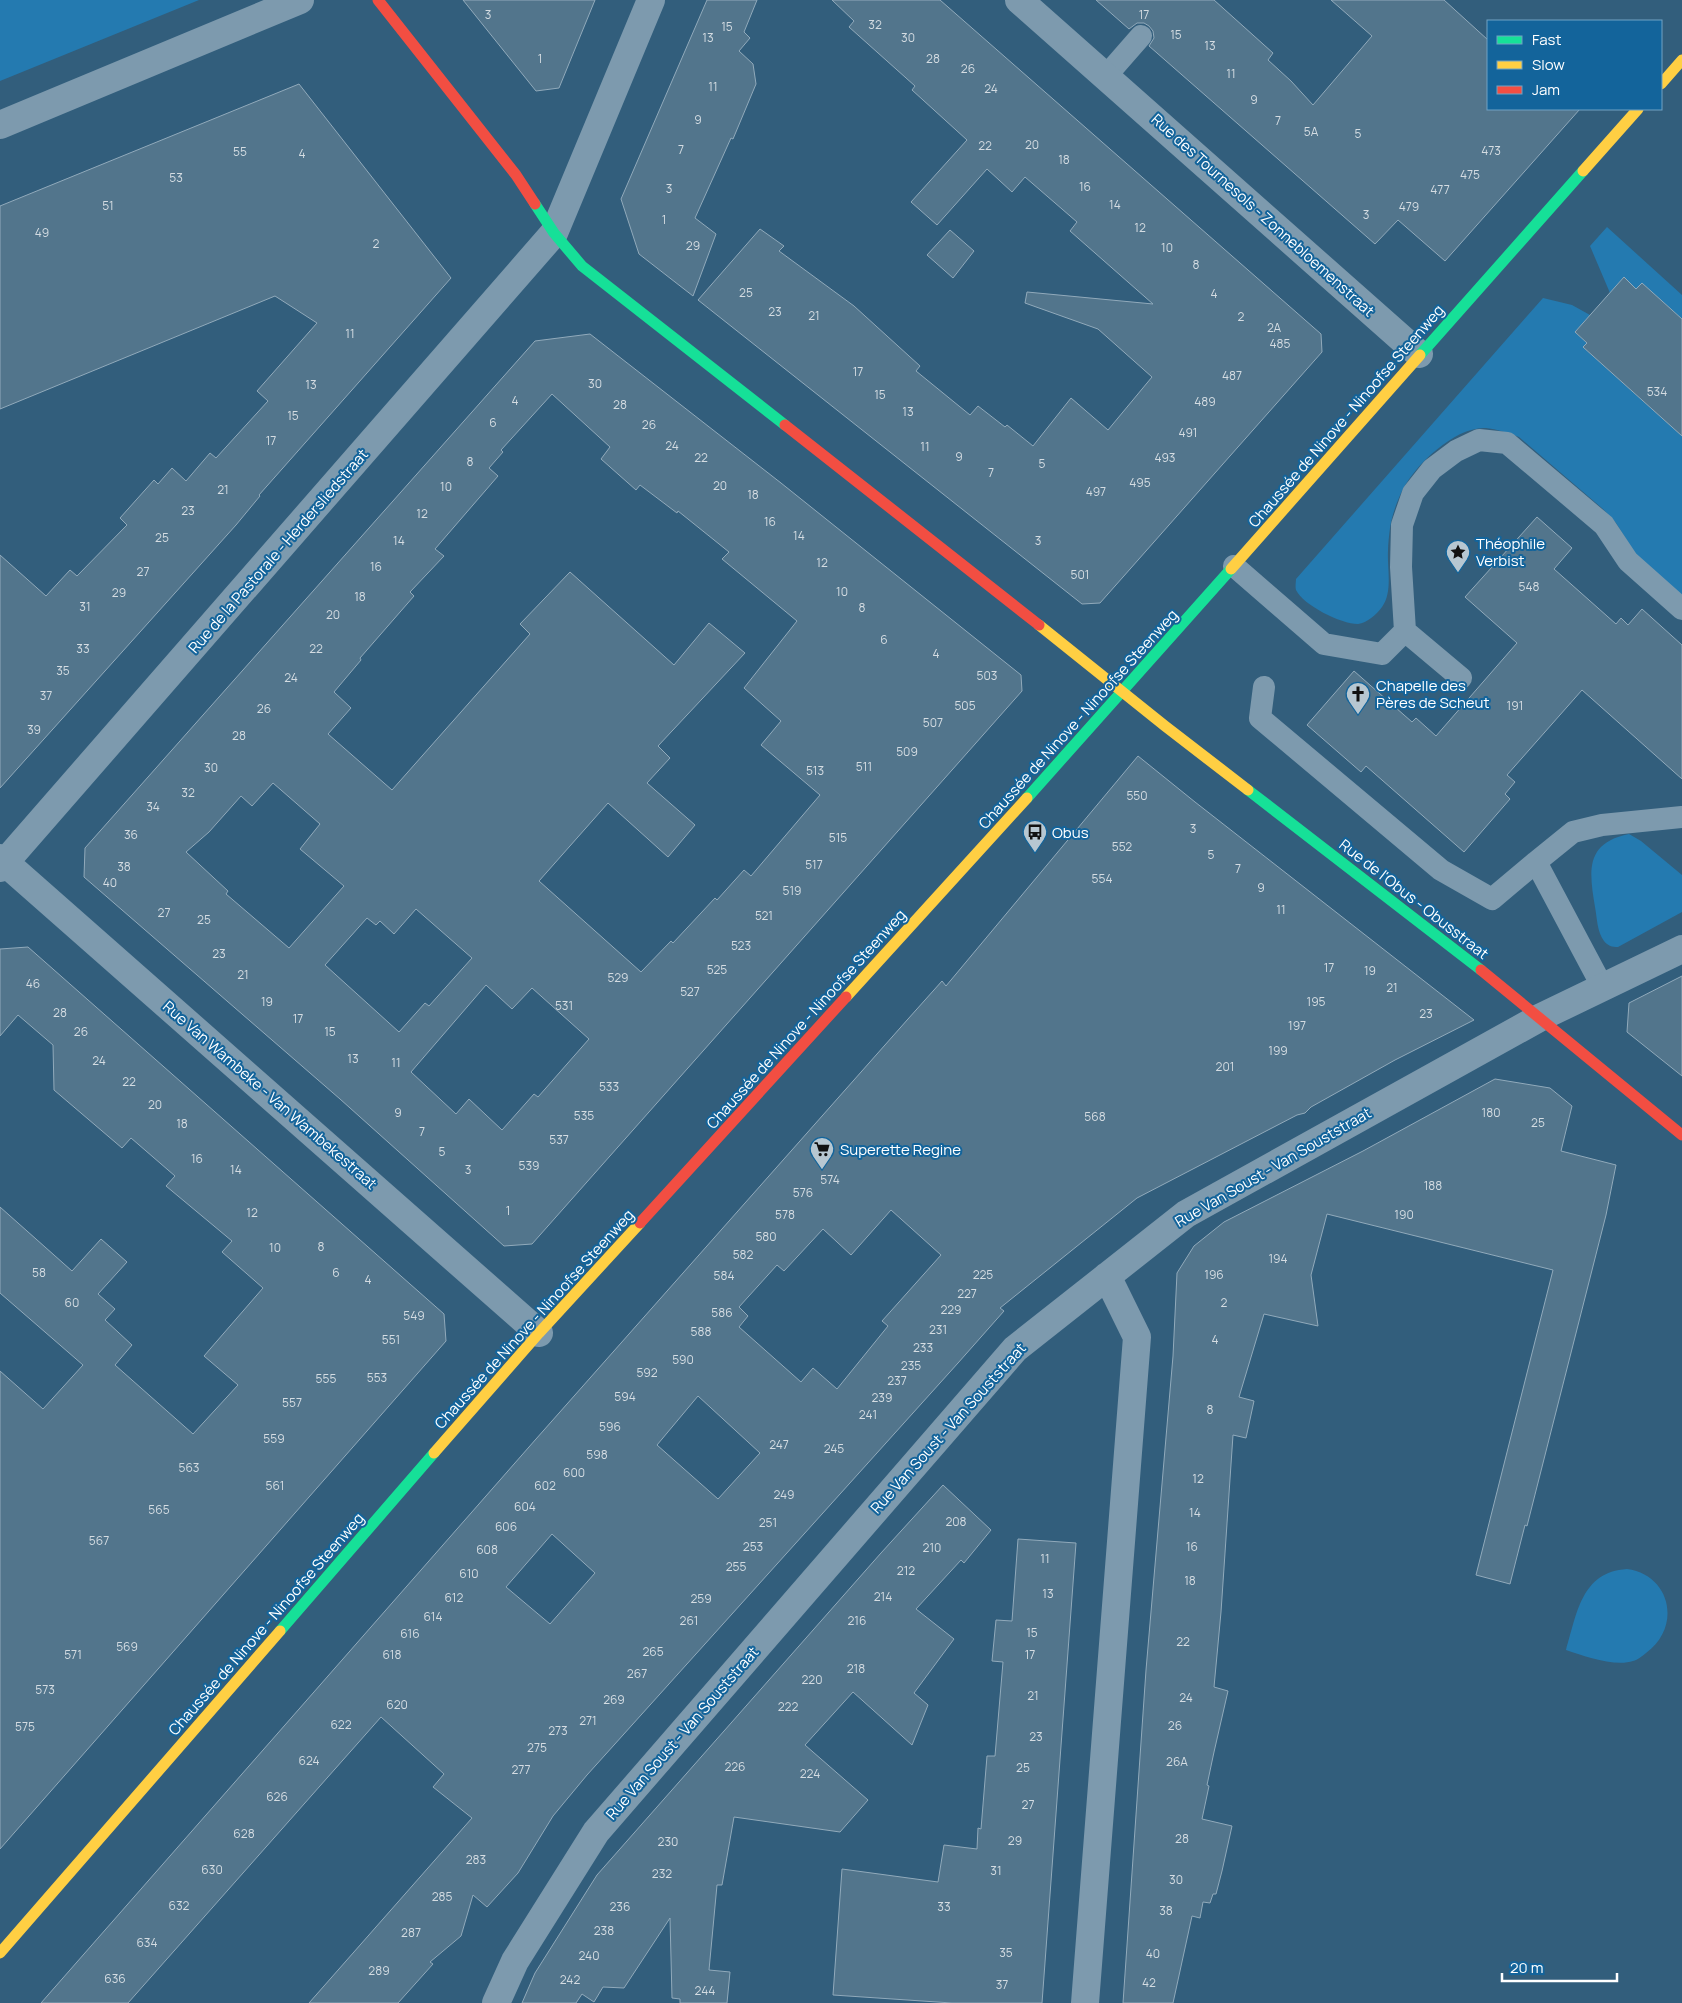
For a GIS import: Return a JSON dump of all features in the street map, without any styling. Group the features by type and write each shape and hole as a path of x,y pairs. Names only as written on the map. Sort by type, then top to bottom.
{"main road":[{"name":"Rue de l'Obus - Obusstraat","path":"378,0 516,175 554,233 582,266 1017,607 1165,726 1468,959 1682,1134"},
{"path":"1662,83 1682,60"},
{"name":"Chaussée de Ninove - Ninoofse Steenweg","path":"0,1953 539,1333 1123,692 1419,354 1637,110"}],"street":[{"path":"0,124 300,0"},
{"name":"Rue de la Pastorale - Herdersliedstraat","path":"2,863 554,233 651,0"},
{"name":"Rue des Tournesols - Zonnebloemenstraat","path":"1019,0 1419,354"},
{"name":"Rue Van Wambeke - Van Wambekestraat","path":"2,863 539,1333"},
{"name":"Rue Van Soust - Van Souststraat","path":"496,2003 515,1961 596,1832 1015,1349 1186,1214 1541,1018 1602,986 1682,949"},
{"path":"1086,2003 1137,1337 1107,1276"}],"lane":[{"path":"1106,76 1141,36"},
{"path":"1460,678 1405,631 1401,567 1402,525 1413,493 1432,469 1456,451 1479,440 1507,442 1604,525 1628,561 1682,609"},
{"path":"1234,566 1324,644 1382,654 1405,631"},
{"path":"1264,687 1260,718 1442,870 1492,899 1573,832 1602,825 1682,817"},
{"path":"1536,862 1602,986"}],"shaded area":[{"path":"0,0 199,0 0,81"},
{"path":"1607,227 1682,295 1682,319 1642,283 1636,289 1624,277 1610,293 1590,246"},
{"path":"1543,298 1572,305 1590,315 1575,332 1587,343 1584,348 1682,436 1682,596 1636,555 1616,523 1603,509 1519,437 1486,428 1462,433 1450,440 1427,458 1409,479 1395,508 1390,528 1387,594 1382,607 1371,618 1358,624 1342,621 1323,613 1306,602 1296,590 1296,579"},
{"path":"1629,834 1641,841 1682,875 1682,912 1618,947 1614,947 1604,941 1599,929 1593,894 1593,860 1604,844"},
{"path":"1627,1569 1642,1573 1654,1581 1662,1591 1667,1617 1664,1630 1657,1642 1638,1659 1617,1663 1566,1650 1578,1609 1590,1586 1612,1572"}],"building":[{"path":"463,0 595,0 559,88 536,91"},
{"path":"707,0 757,0 744,32 750,38 739,51 753,64 756,84 733,139 731,138 695,218 716,234 693,296 639,254 621,199"},
{"path":"832,0 940,0 1321,334 1322,352 1100,603 1082,604 698,300 760,229 784,246 779,251 854,306 920,366 916,371 970,415 978,406 1005,427 1007,425 1033,446 1071,398 1108,430 1152,377 1098,329 1025,303 1027,292 1153,304 1070,231 1077,222 1025,177 1012,192 987,169 937,225 911,202 967,140 912,90 915,86 849,27 854,21"},
{"path":"1096,0 1214,0 1273,53 1268,60 1313,105 1372,36 1331,0 1444,0 1487,39 1487,110 1579,110 1445,261 1398,220 1375,244 1149,46 1154,38 1153,31 1149,26 1144,23 1137,23 1129,29"},
{"path":"299,84 451,278 259,495 236,525 0,788 0,555 46,596 70,570 77,576 127,525 120,518 154,480 158,484 172,468 186,481 210,453 216,458 268,401 257,391 317,323 275,296 0,409 0,206"},
{"path":"950,230 974,251 953,278 927,255"},
{"path":"1624,277 1636,289 1642,283 1682,319 1682,436 1583,347 1587,343 1575,332"},
{"path":"590,334 781,483 1021,675 1022,691 532,1244 504,1246 340,1099 84,877 85,848 535,341","holes":["552,394 610,447 601,459 636,490 640,485 677,513 678,511 729,552 722,559 797,621 744,688 781,721 761,745 820,795 751,876 744,870 717,900 715,898 673,943 671,941 641,972 539,881 608,803 668,857 695,825 647,783 670,758 658,746 745,653 709,623 674,665 570,572 520,624 530,634 392,790 328,734 351,708 334,692 361,660 360,658 414,596 410,592 444,556 435,549 498,476 489,468 503,452 501,450","273,783 320,824 300,849 344,886 289,948 226,894 228,891 186,852 209,832 241,796 252,806","416,909 472,958 429,1006 425,1003 399,1032 325,965 367,918 376,925 380,921 394,934","486,985 512,1009 532,988 589,1039 538,1097 534,1094 502,1130 469,1099 456,1114 411,1072"]},
{"path":"1537,517 1572,548 1554,569 1616,624 1621,618 1628,625 1642,609 1682,645 1682,779 1582,690 1507,775 1515,782 1505,794 1510,799 1464,852 1366,766 1361,772 1307,725 1354,671 1412,722 1416,718 1436,736 1517,643 1465,597"},
{"path":"1138,756 1474,1020 1395,1060 1311,1107 1305,1113 1297,1115 1137,1198 1000,1308 1004,1311 587,1775 553,1816 518,1873 487,1907 473,1895 461,1936 430,1962 433,1964 398,2003 309,2003 472,1818 433,1787 444,1774 381,1717 128,2003 41,2003 908,1019 942,981 946,986","holes":["891,1210 941,1255 882,1321 888,1326 837,1389 813,1368 801,1382 739,1327 748,1316 739,1307 777,1265 784,1271 823,1229 851,1255","698,1396 760,1453 718,1499 657,1445","552,1534 595,1573 550,1624 506,1587"]},
{"path":"28,947 444,1314 446,1341 0,1849 0,1371 43,1409 83,1365 0,1293 0,1207 72,1271 101,1239 127,1262 98,1294 115,1309 105,1320 132,1345 115,1365 193,1434 238,1385 204,1356 263,1288 222,1252 232,1241 166,1186 175,1176 131,1138 122,1148 54,1090 53,1045 18,1015 0,1036 0,949"},
{"path":"1682,976 1682,1076 1627,1032 1629,1003"},
{"path":"1495,1079 1550,1088 1572,1106 1561,1151 1616,1165 1606,1215 1527,1526 1525,1525 1510,1584 1476,1575 1553,1270 1327,1214 1311,1275 1318,1326 1264,1314 1239,1397 1254,1401 1246,1438 1233,1435 1214,1687 1228,1691 1207,1785 1209,1786 1202,1819 1232,1826 1222,1871 1216,1894 1213,1894 1210,1903 1203,1902 1200,1918 1192,1916 1173,2003 1123,2003 1146,1670 1173,1356 1177,1273 1194,1246 1224,1222 1363,1151"},
{"path":"943,1485 991,1530 964,1563 961,1560 916,1609 954,1639 914,1693 928,1705 912,1745 853,1692 805,1745 868,1800 840,1832 734,1817 722,1885 717,1885 709,1970 730,1972 727,2003 680,2003 680,1999 672,1998 670,1918 624,1988 603,1987 594,2002 582,1994 576,2003 522,2003 535,1973 597,1875"},
{"path":"1018,1539 1076,1543 1042,2003 952,2003 833,1995 842,1869 938,1882 944,1845 977,1849 978,1828 981,1829 987,1756 995,1756 1003,1662 992,1661 996,1620 1012,1621"}],"traffic: fast":[{"path":"1420,355 1583,171"},
{"path":"535,204 554,233 582,266 785,425"},
{"path":"1027,798 1231,569"},
{"path":"1248,790 1481,970"},
{"path":"280,1631 434,1453"}],"traffic: slow":[{"path":"1662,83 1682,60"},
{"path":"1583,171 1637,110"},
{"path":"1231,569 1420,355"},
{"path":"1039,625 1248,790"},
{"path":"846,997 1027,798"},
{"path":"434,1453 539,1333 640,1223"},
{"path":"0,1953 280,1631"}],"traffic: jam":[{"path":"378,0 516,175 535,204"},
{"path":"785,425 1039,625"},
{"path":"1481,970 1682,1135"},
{"path":"640,1223 846,997"}],"place":[{"name":"Théophile Verbist","path":"1458,573"},
{"name":"Chapelle des Pères de Scheut","path":"1358,715"},
{"name":"Obus","path":"1035,853"},
{"name":"Superette Regine","path":"822,1170"}]}
